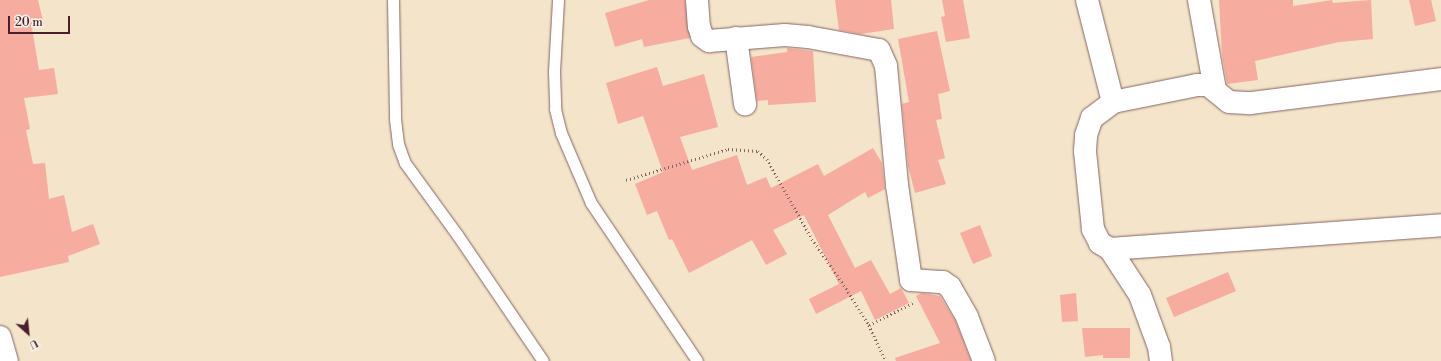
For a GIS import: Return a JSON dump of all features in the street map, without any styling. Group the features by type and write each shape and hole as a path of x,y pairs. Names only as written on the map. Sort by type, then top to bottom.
{"street":[{"path":"697,0 702,36 717,42 736,38 785,35 808,37 878,50 886,66 897,185 911,280 943,282 950,287 967,317 984,361"},
{"path":"1087,0 1113,102"},
{"path":"1199,0 1215,90"},
{"path":"736,38 746,104"},
{"path":"1161,361 1159,347 1140,295 1110,249 1100,243 1092,229 1085,151 1086,135 1092,118 1113,102 1197,85 1208,85 1229,102 1251,103 1441,78"},
{"path":"1110,249 1441,225"},
{"path":"0,337 8,361"}],"lane":[{"path":"392,0 395,119 398,144 405,163 543,361"},
{"path":"558,0 554,72 555,109 561,133 591,203 697,361"}],"path":[{"path":"626,180 728,149 758,152 767,159 812,239 868,325 886,361"},
{"path":"868,325 914,302 911,280"}],"building":[{"path":"0,0 38,0 44,25 32,28 39,70 54,68 58,94 24,98 30,129 26,130 33,164 45,163 49,199 64,195 72,232 93,224 100,244 68,256 69,262 0,277"},
{"path":"649,0 685,0 690,38 644,47 642,39 615,47 605,13"},
{"path":"835,0 891,0 894,29 860,34 839,30"},
{"path":"942,0 963,0 970,38 946,42 941,17 945,16"},
{"path":"1219,0 1293,0 1293,6 1332,0 1333,3 1371,0 1373,39 1339,42 1255,61 1258,80 1227,84 1222,55"},
{"path":"1409,0 1431,0 1436,21 1415,26"},
{"path":"937,31 950,91 938,94 942,119 936,120 945,158 938,160 946,184 915,193 908,166 902,104 909,102 898,39"},
{"path":"787,48 813,51 816,102 768,105 768,100 757,101 751,57 787,52"},
{"path":"657,67 663,86 704,74 718,127 680,137 692,170 737,155 747,185 766,177 771,188 818,164 824,176 873,148 882,163 885,189 868,198 865,192 828,215 855,268 871,260 890,294 901,288 909,303 875,320 861,291 816,314 809,299 839,284 804,215 773,230 787,254 766,265 752,240 689,273 672,239 669,240 657,211 647,215 635,184 663,172 643,116 618,124 606,83"},
{"path":"980,225 992,256 973,264 960,233"},
{"path":"1228,272 1236,291 1174,317 1166,298"},
{"path":"922,293 940,296 956,322 971,361 896,361 895,358 940,343 916,296"},
{"path":"1076,293 1078,321 1062,322 1060,295"},
{"path":"1082,328 1130,328 1130,358 1103,358 1103,355 1085,357"}]}
